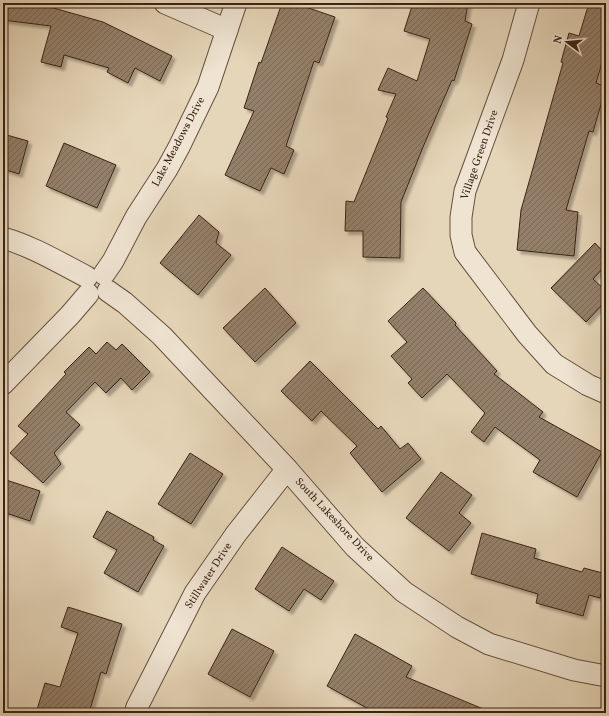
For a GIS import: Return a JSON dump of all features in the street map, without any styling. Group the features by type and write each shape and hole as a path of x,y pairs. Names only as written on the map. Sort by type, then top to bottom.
{"street":[{"path":"165,3 227,30"},
{"name":"Lake Meadows Drive","path":"3,384 70,315 97,284 113,261 136,217 167,169 208,87 236,3"},
{"name":"Village Green Drive","path":"529,3 513,60 465,191 461,217 461,235 465,252 527,334 554,364 588,385 606,393"},
{"name":"South Lakeshore Drive","path":"3,238 29,247 97,284 130,307 162,336 287,469 360,552 404,592 457,627 489,644 574,670 606,676"},
{"name":"Stillwater Drive","path":"136,713 137,707 195,593 236,534 287,469"}],"building":[{"path":"3,3 36,3 103,22 172,56 160,81 135,68 128,83 107,72 109,68 64,55 61,67 41,62 51,26 3,20"},
{"path":"282,3 294,3 335,17 319,63 314,61 286,146 294,150 284,174 271,168 260,191 225,175 254,111 244,108 259,62 261,63"},
{"path":"413,3 468,3 465,21 472,24 454,81 452,80 401,202 400,258 363,257 363,231 345,231 346,201 354,202 388,118 386,117 396,94 378,90 388,68 417,81 430,39 404,31"},
{"path":"589,3 606,3 606,49 596,83 606,87 593,132 589,131 566,210 578,212 574,256 517,250 521,210 563,63 561,62 569,33 579,36"},
{"path":"3,134 28,141 19,174 3,169"},
{"path":"64,143 116,165 97,208 46,186"},
{"path":"199,215 219,232 216,243 231,255 198,295 160,263"},
{"path":"595,243 606,255 606,265 593,279 606,291 606,301 586,322 551,288"},
{"path":"265,288 296,323 255,362 223,328"},
{"path":"423,288 456,323 455,325 497,371 494,374 543,412 539,417 602,452 577,497 533,472 540,460 495,427 484,442 471,432 485,413 447,374 422,398 408,383 412,379 391,356 407,342 388,321"},
{"path":"107,342 116,350 122,344 150,372 132,390 121,378 106,393 95,382 66,412 80,425 54,453 61,464 43,483 10,453 28,434 18,426 66,374 64,372 89,347 96,354"},
{"path":"310,361 378,429 381,426 400,449 408,443 421,459 382,492 350,453 357,446 321,411 312,421 281,391"},
{"path":"190,453 223,474 191,524 158,504"},
{"path":"441,472 472,495 459,513 471,523 449,551 406,518"},
{"path":"3,479 40,491 30,521 3,512"},
{"path":"107,511 154,537 153,540 164,546 138,592 104,573 117,550 93,537"},
{"path":"482,533 536,549 534,558 582,572 584,568 606,574 600,598 589,595 583,616 536,603 538,594 471,574"},
{"path":"282,547 334,581 321,600 304,589 289,611 255,589"},
{"path":"68,607 122,624 106,674 101,672 89,713 36,713 45,683 60,687 78,633 61,627"},
{"path":"232,629 274,651 250,697 208,674"},
{"path":"355,634 412,666 406,677 493,713 376,713 327,686"}]}
